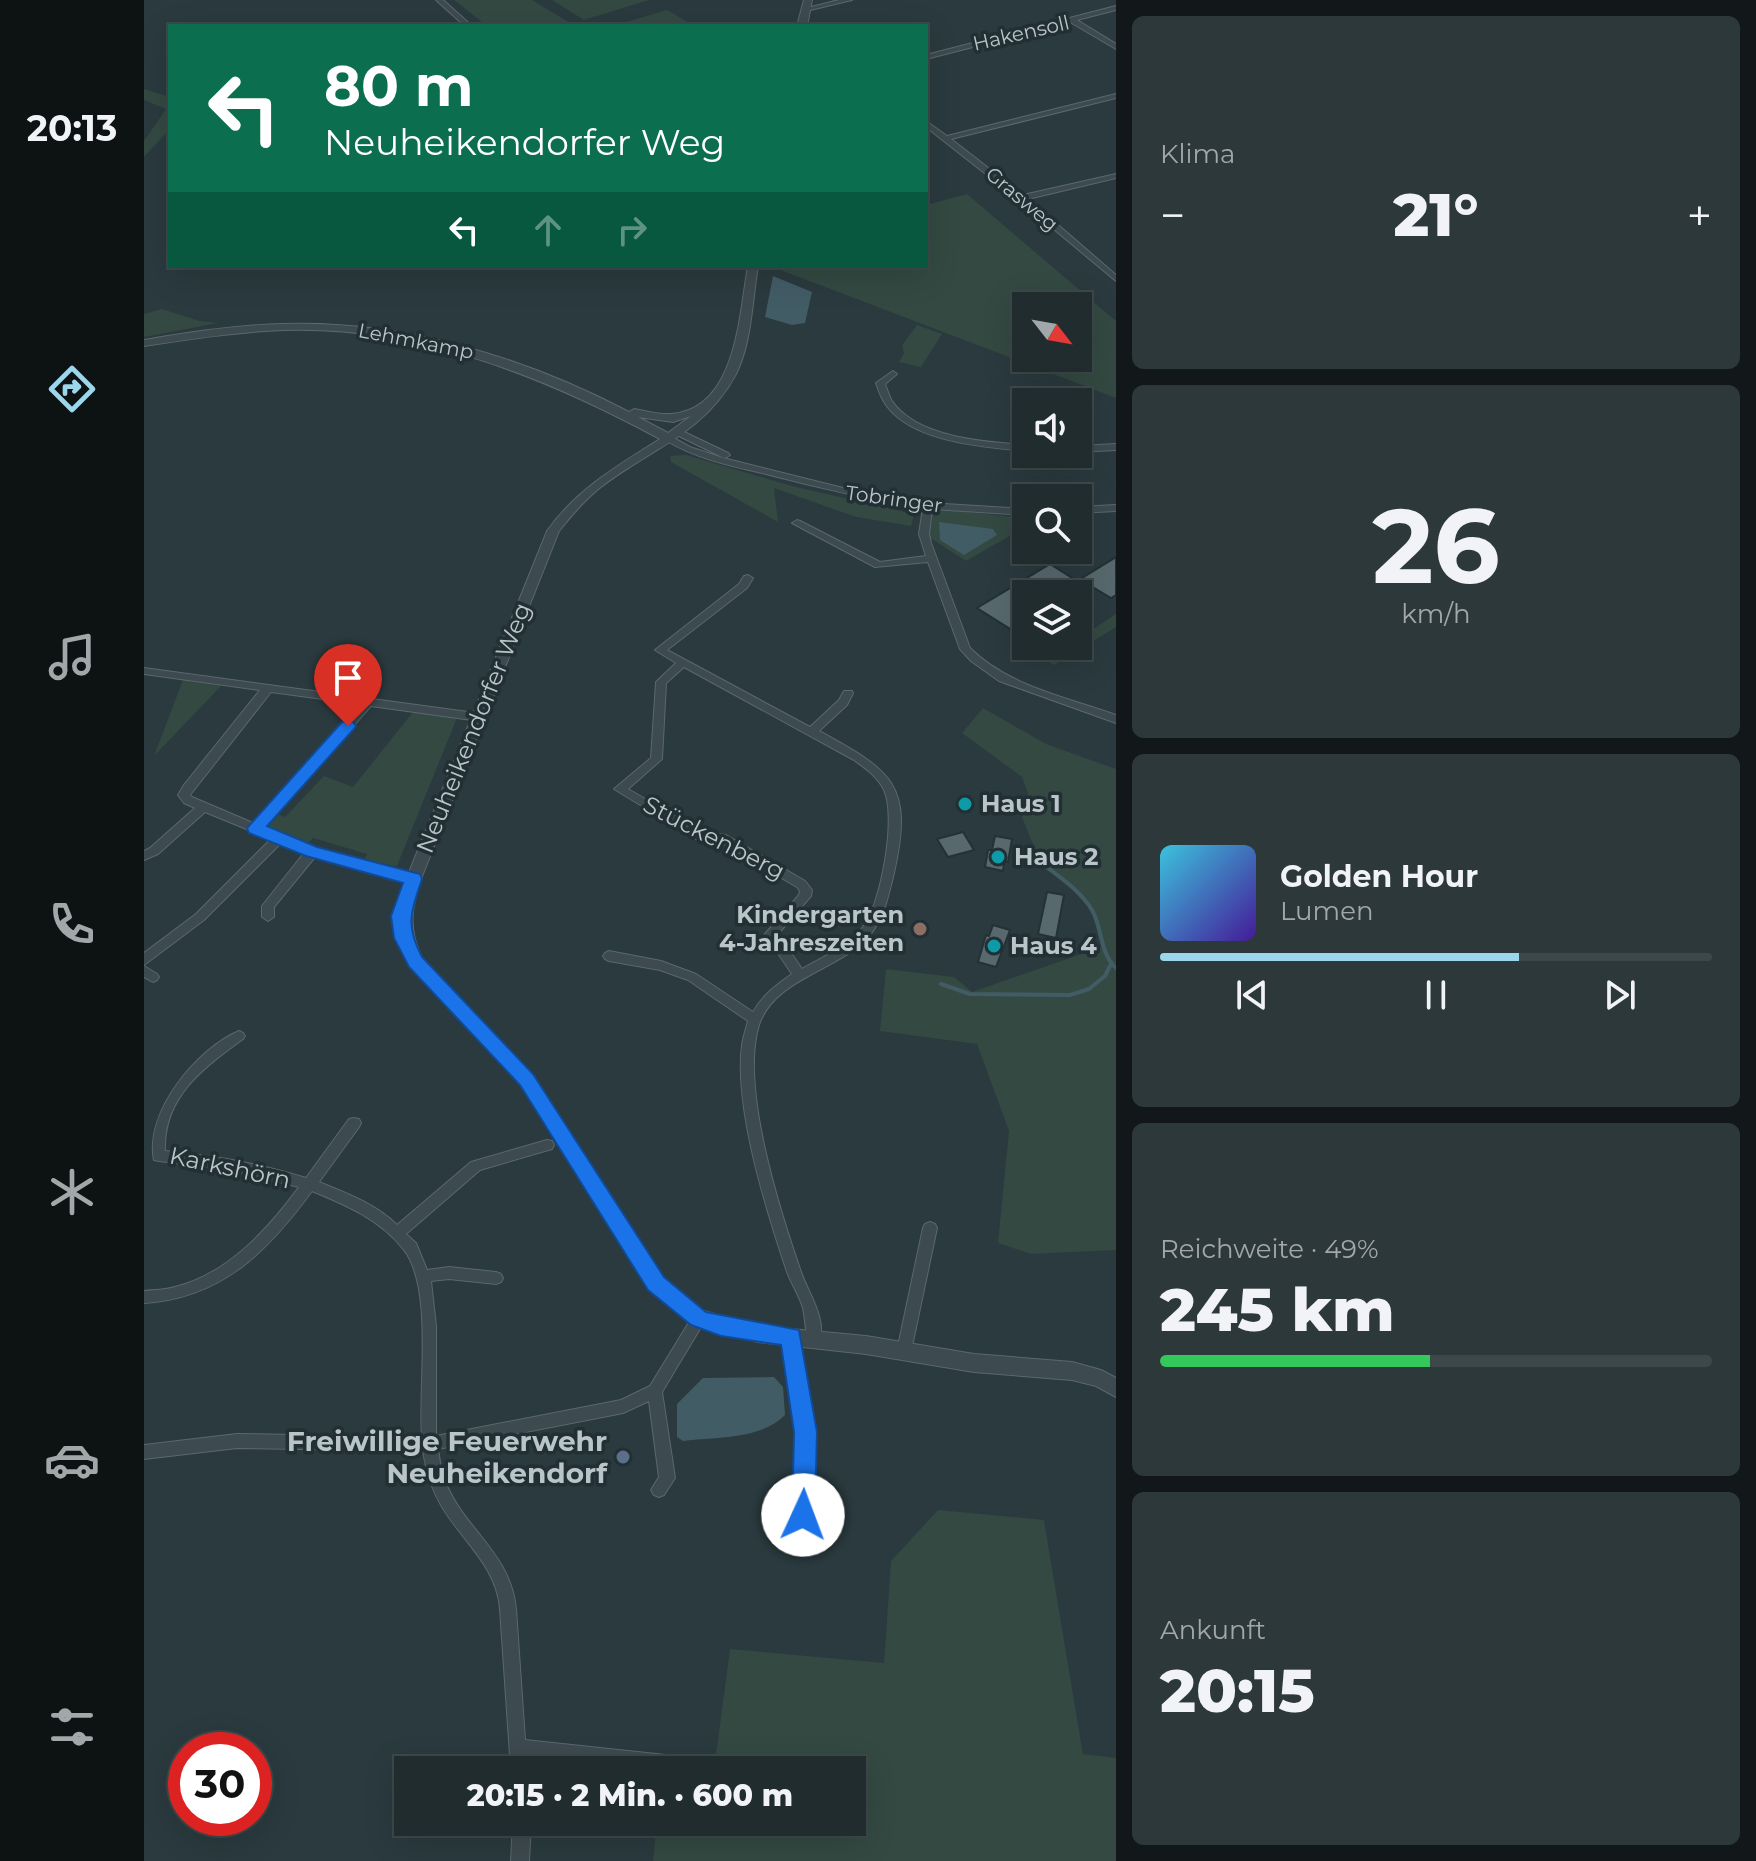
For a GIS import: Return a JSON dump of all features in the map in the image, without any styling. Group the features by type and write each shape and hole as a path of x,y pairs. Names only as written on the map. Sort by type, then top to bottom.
{"street":[{"path":"439,0 467,24"},
{"path":"807,5 849,0"},
{"name":"Hakensoll","path":"928,57 1116,8"},
{"path":"1073,21 1116,47"},
{"path":"946,138 1116,96"},
{"name":"Grasweg","path":"928,124 1022,198 1116,279"},
{"path":"1022,198 1116,176"},
{"path":"1106,179 1116,185"},
{"name":"Neuheikendorfer Weg","path":"753,268 732,370 709,405 675,436 582,495 561,517 547,544 413,879 400,916 403,938 416,962 527,1080 656,1284 699,1318 721,1327 791,1337 974,1363 1072,1371 1101,1379 1116,1388"},
{"name":"Lehmkamp","path":"144,343 234,329 286,326 387,333 441,343 495,358 633,416"},
{"path":"893,374 880,383 883,395 888,404 911,421 951,438 1012,446"},
{"path":"633,416 673,418 709,405"},
{"path":"633,416 675,436"},
{"path":"633,416 644,434 638,458"},
{"name":"Tobringer","path":"675,436 765,472 851,493 928,506 1012,511"},
{"path":"1092,448 1116,447"},
{"path":"928,506 924,534 930,559 965,649 1003,679 1116,719"},
{"path":"1092,509 1116,508"},
{"path":"797,523 879,565 930,559"},
{"path":"748,578 743,586 660,650 872,767 892,794 895,813 884,898 877,917 849,947 777,988 762,1003 754,1019 748,1045 756,1135 793,1272 810,1309 814,1339"},
{"name":"Stückenberg","path":"683,662 661,682 656,759 620,789 700,836 722,838 801,884 806,890 805,896 771,934 799,974"},
{"path":"144,671 479,717"},
{"path":"268,688 184,795 202,808 312,852 413,879"},
{"path":"811,732 843,702 848,693"},
{"path":"255,828 368,702"},
{"path":"144,856 154,851 202,808"},
{"path":"144,960 200,917 279,838"},
{"path":"268,917 268,906 312,852"},
{"path":"609,956 661,966 692,977 754,1019"},
{"name":"Karkshörn","path":"239,1036 196,1066 171,1098 156,1138 159,1156 243,1165 307,1184 376,1216 414,1251 424,1276 428,1314 433,1471 441,1495 479,1540 505,1589 518,1756"},
{"name":"Karkshörn","path":"144,1297 181,1292 236,1265 262,1243 354,1123"},
{"path":"397,1233 476,1166 547,1145"},
{"path":"904,1351 930,1228"},
{"path":"424,1276 449,1273 496,1278"},
{"path":"144,1452 237,1441 430,1444 623,1406 655,1391 699,1318"},
{"path":"791,1337 806,1432 803,1515"},
{"path":"655,1391 667,1478 659,1490"},
{"path":"517,1747 601,1756"},
{"path":"520,1861 521,1836"}],"green space":[{"path":"454,0 532,0 570,23 567,24 484,24"},
{"path":"552,0 649,0 584,20"},
{"path":"667,10 692,24 620,24"},
{"path":"144,89 168,96 168,131 144,157 144,141 166,109 144,100"},
{"path":"967,194 1082,292 1012,292 1012,358 775,268 928,268 928,204"},
{"path":"1092,301 1116,321 1116,398 1048,372 1092,372"},
{"path":"162,309 200,321 218,323 144,337 144,314"},
{"path":"917,325 942,334 921,367 899,362 904,353 902,345"},
{"path":"686,455 792,486 914,514 911,526 856,517 774,488 778,522 671,462 670,456"},
{"path":"927,508 1012,517 1012,535 966,561 924,534"},
{"path":"1116,614 1116,627 1092,642 1092,630"},
{"path":"1046,660 1062,660 1054,665"},
{"path":"183,680 221,686 154,756"},
{"path":"983,708 1046,744 1116,769 1116,1250 1031,1254 998,1243 1009,1131 977,1044 880,1031 886,969 954,977 972,992 1101,947 1092,911 1069,886 1040,862 1022,817 1028,793 1022,777 962,733"},
{"path":"413,712 457,718 397,866 364,861 367,854 313,838 307,844 267,826 267,821 275,813 285,817 324,776 353,787"},
{"path":"938,1510 1044,1520 1083,1754 1116,1758 1116,1861 653,1861 656,1836 866,1836 866,1756 716,1756 730,1649 884,1663 891,1561"}],"water":[{"path":"773,276 812,292 805,323 792,325 765,317"},
{"path":"939,522 993,529 997,535 964,555 940,540"},
{"path":"774,1377 783,1387 785,1415 775,1423 737,1436 683,1441 677,1437 677,1404 703,1378"}],"building":[{"path":"1116,557 1116,595 1111,598 1092,589 1092,580 1079,580"},
{"path":"1050,564 1075,580 1023,580"},
{"path":"1012,587 1012,630 977,608"},
{"path":"963,832 974,850 948,857 937,839"},
{"name":"Haus 2","path":"995,836 1012,839 1003,871 985,867"},
{"path":"1047,892 1064,895 1056,938 1038,934"},
{"name":"Haus 4","path":"993,925 1010,930 996,967 978,962 986,935 989,936"}],"waterway":[{"path":"1040,862 1087,903 1095,917 1107,955 1116,968"},
{"path":"941,984 970,994 1070,995 1089,989 1105,976 1111,964"}],"place":[{"name":"Haus 1","path":"965,804"},
{"name":"Haus 2","path":"998,857"},
{"name":"Kindergarten 4-Jahreszeiten","path":"920,929"},
{"name":"Haus 4","path":"994,946"},
{"name":"Freiwillige Feuerwehr Neuheikendorf","path":"623,1457"}],"route":[{"path":"348,726 255,828 312,852 413,879 400,916 403,938 416,962 527,1080 656,1284 699,1318 721,1327 791,1337 806,1432 803,1515"}]}
